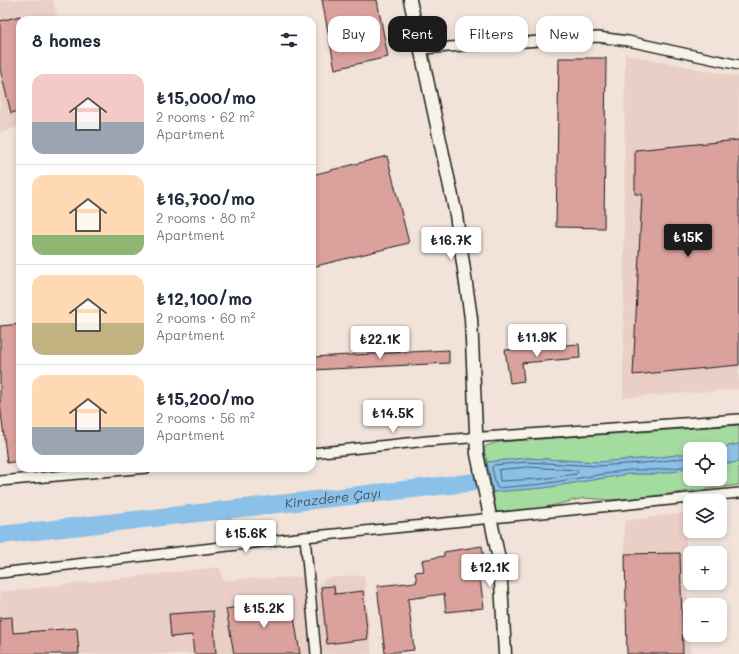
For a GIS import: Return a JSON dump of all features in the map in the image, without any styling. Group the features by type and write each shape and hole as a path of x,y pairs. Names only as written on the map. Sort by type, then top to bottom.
{"street":[{"path":"410,0 413,16"},
{"path":"447,48 598,37 628,41 739,65"},
{"path":"420,52 456,215 462,250 471,318 477,454 500,564 505,654"},
{"path":"316,453 476,438 739,419"},
{"path":"0,481 102,472"},
{"path":"0,573 305,537 739,493"},
{"path":"305,537 316,654"}],"shaded area":[{"path":"0,0 53,0 57,16 16,16 16,127 0,133"},
{"path":"625,54 739,77 739,389 623,398"},
{"path":"683,513 683,538 686,538 686,546 683,546 683,590 688,590 688,598 683,598 683,642 690,642 690,654 627,654 624,521"},
{"path":"220,567 223,580 303,577 310,654 0,654 0,592"},
{"path":"364,575 372,654 323,654 317,587 326,578"}],"green space":[{"path":"739,425 739,444 727,446 727,442 683,442 683,454 655,458 597,462 527,458 487,462 484,450 486,446 499,442"},
{"path":"739,462 739,485 636,498 610,500 584,498 542,508 496,512 493,492 543,488 629,474 656,474 683,470 683,486 727,486 727,463"}],"water":[{"path":"739,444 739,462 727,463 727,446"},
{"path":"683,454 683,470 656,474 629,474 543,488 493,492 487,462 527,458 597,462 655,458"}],"building":[{"path":"322,0 377,0 388,57 335,69 332,52 380,52 380,16 328,16 328,32"},
{"path":"16,17 16,112 11,113 0,69 0,21"},
{"path":"559,58 606,58 604,228 556,227"},
{"path":"739,140 739,365 633,375 642,194 635,194 635,150"},
{"path":"387,156 409,243 316,266 316,174"},
{"path":"16,324 16,462 7,463 0,404 0,326"},
{"path":"579,344 580,358 522,363 524,381 510,383 505,350"},
{"path":"449,350 449,363 316,370 316,357"},
{"path":"482,546 486,572 479,573 484,608 446,612 444,594 408,599 414,650 385,653 377,586 417,582 415,572 424,571 422,560 444,556 444,552"},
{"path":"680,553 683,654 627,654 625,554"},
{"path":"334,586 335,594 363,591 368,639 327,644 321,587"},
{"path":"291,598 300,654 234,654 226,609"},
{"path":"213,611 216,654 194,654 192,635 171,637 169,614"},
{"path":"12,617 13,633 77,628 79,654 0,654 0,618"}],"waterway":[{"name":"Kirazdere Çayı","path":"0,535 476,482"}]}
